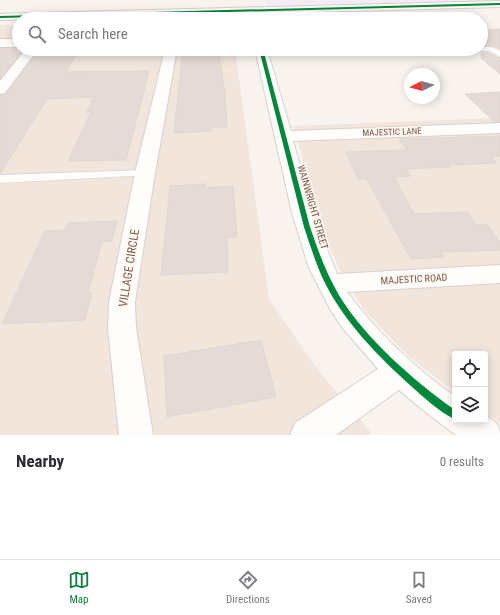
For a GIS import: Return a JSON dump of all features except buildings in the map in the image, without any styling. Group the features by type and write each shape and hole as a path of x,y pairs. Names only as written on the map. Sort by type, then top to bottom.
{"street":[{"path":"320,12 500,4"},
{"path":"0,17 12,17"},
{"path":"0,43 12,43"},
{"path":"0,90 27,56"},
{"name":"VILLAGE CIRCLE","path":"136,435 122,328 122,302 145,173 169,56"},
{"name":"WAINWRIGHT STREET","path":"263,56 309,236 329,284 348,313 400,371 440,405 452,413"},
{"name":"MAJESTIC LANE","path":"284,136 500,128"},
{"name":"MAJESTIC ROAD","path":"329,284 500,274"},
{"path":"307,435 400,371"},
{"path":"467,423 485,435"}],"lane":[{"path":"488,49 492,49 500,55"},
{"path":"0,179 145,173"}],"shaded area":[{"path":"264,0 500,0 500,3 268,9"},
{"path":"0,25 12,25 12,56 236,56 269,299 318,370 371,433 368,435 0,435"},
{"path":"500,118 500,423 488,415 488,351 452,351 452,390 408,356 364,310 341,273 328,244 293,126"}],"cycle path":[{"path":"192,12 500,4"},
{"path":"0,17 12,17"},
{"path":"263,56 307,227 316,255 328,282 338,300 351,318 384,355 402,373 452,413"}]}
